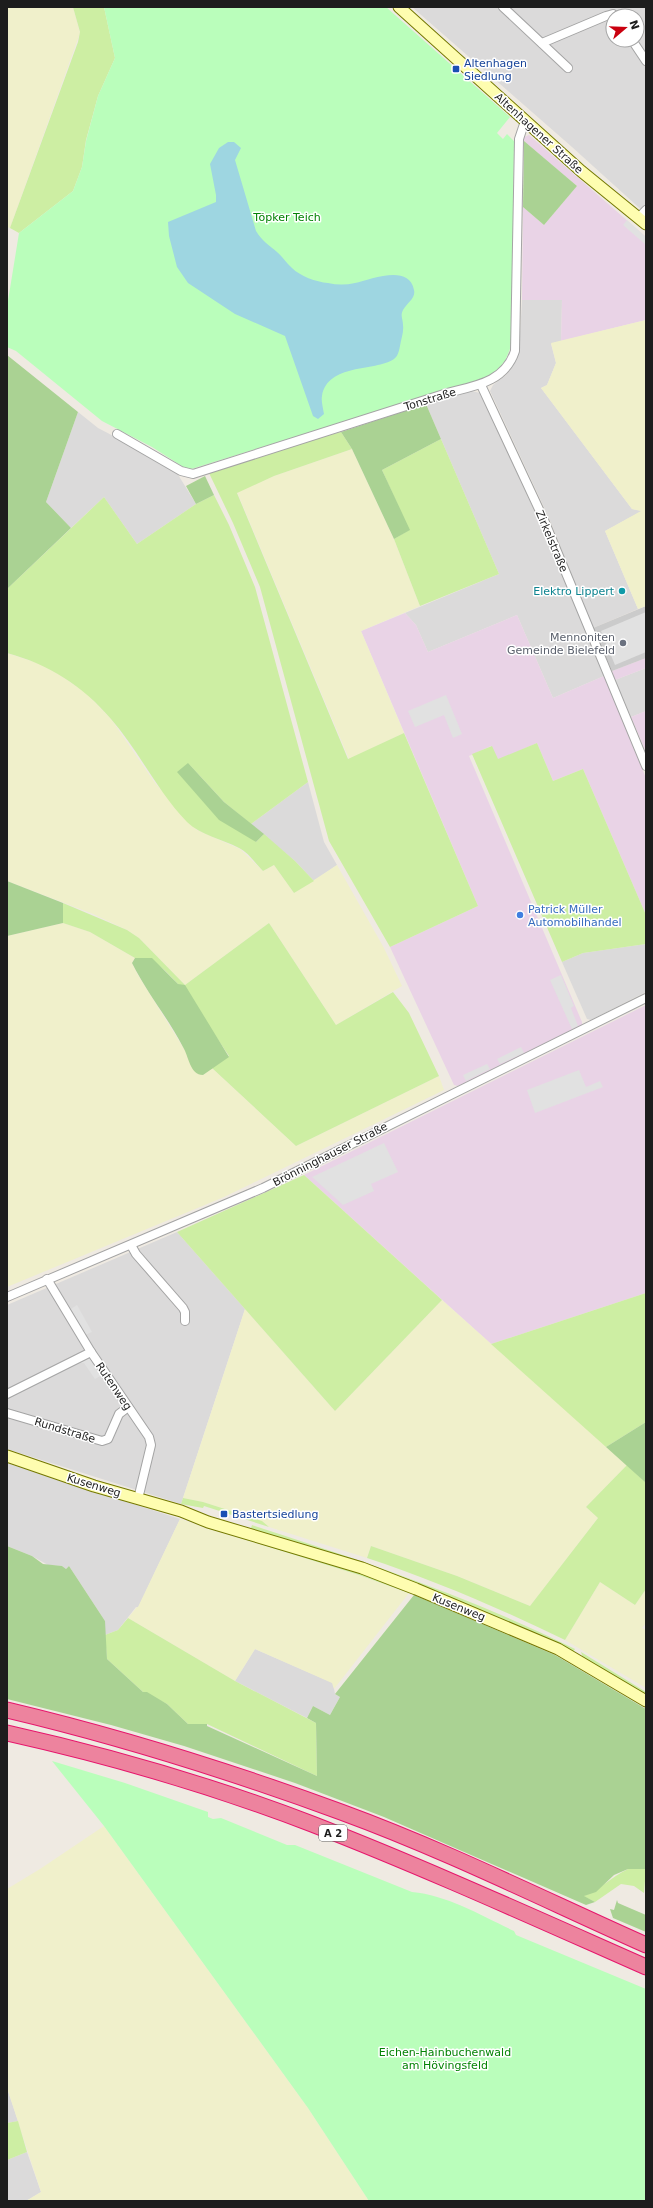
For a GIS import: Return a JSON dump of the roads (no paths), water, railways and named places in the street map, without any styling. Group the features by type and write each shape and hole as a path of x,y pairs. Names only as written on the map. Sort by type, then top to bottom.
{"highway":[{"name":"A 2","path":"7,1710 178,1756 342,1812 425,1846 646,1945"},
{"name":"A 2","path":"7,1733 125,1763 228,1794 311,1824 414,1865 646,1967"}],"street":[{"name":"Altenhagener Straße","path":"399,7 581,172 644,218"},
{"path":"503,7 568,68"},
{"path":"542,43 605,16"},
{"path":"637,48 646,61"},
{"name":"Tonstraße","path":"117,434 181,471 193,474 447,393 481,385 496,378 504,371 512,360 515,351 518,139 525,121"},
{"name":"Zirkelstraße","path":"481,385 544,520 646,766"},
{"name":"Brönninghauser Straße","path":"7,1297 262,1188 646,998"},
{"path":"131,1245 136,1254 183,1308 185,1312 185,1321"},
{"name":"Rutenweg","path":"47,1279 90,1352 151,1440 138,1499"},
{"path":"7,1394 90,1352"},
{"name":"Rundstraße","path":"7,1413 102,1442 108,1439 119,1414 128,1407"},
{"name":"Kusenweg","path":"7,1456 138,1499 181,1511 208,1522 362,1568 525,1634 558,1649 646,1700"}],"water":[{"path":"228,142 234,142 241,148 235,160 256,231 263,240 295,271 313,280 338,284 352,284 388,275 397,275 405,277 411,282 414,290 414,296 402,312 403,330 399,350 394,359 375,366 342,373 333,378 326,385 322,396 324,414 318,419 313,416 285,336 235,314 188,283 177,267 169,236 168,222 216,202 210,164 219,148"}],"place":[{"name":"Altenhagen Siedlung","path":"456,69"},
{"name":"Elektro Lippert","path":"622,591"},
{"name":"Mennoniten Gemeinde Bielefeld","path":"623,643"},
{"name":"Patrick Müller Automobilhandel","path":"520,915"},
{"name":"Bastertsiedlung","path":"224,1514"}],"park label":[{"name":"Töpker Teich","path":"287,217"},
{"name":"Eichen-Hainbuchenwald am Hövingsfeld","path":"445,2058"}]}
